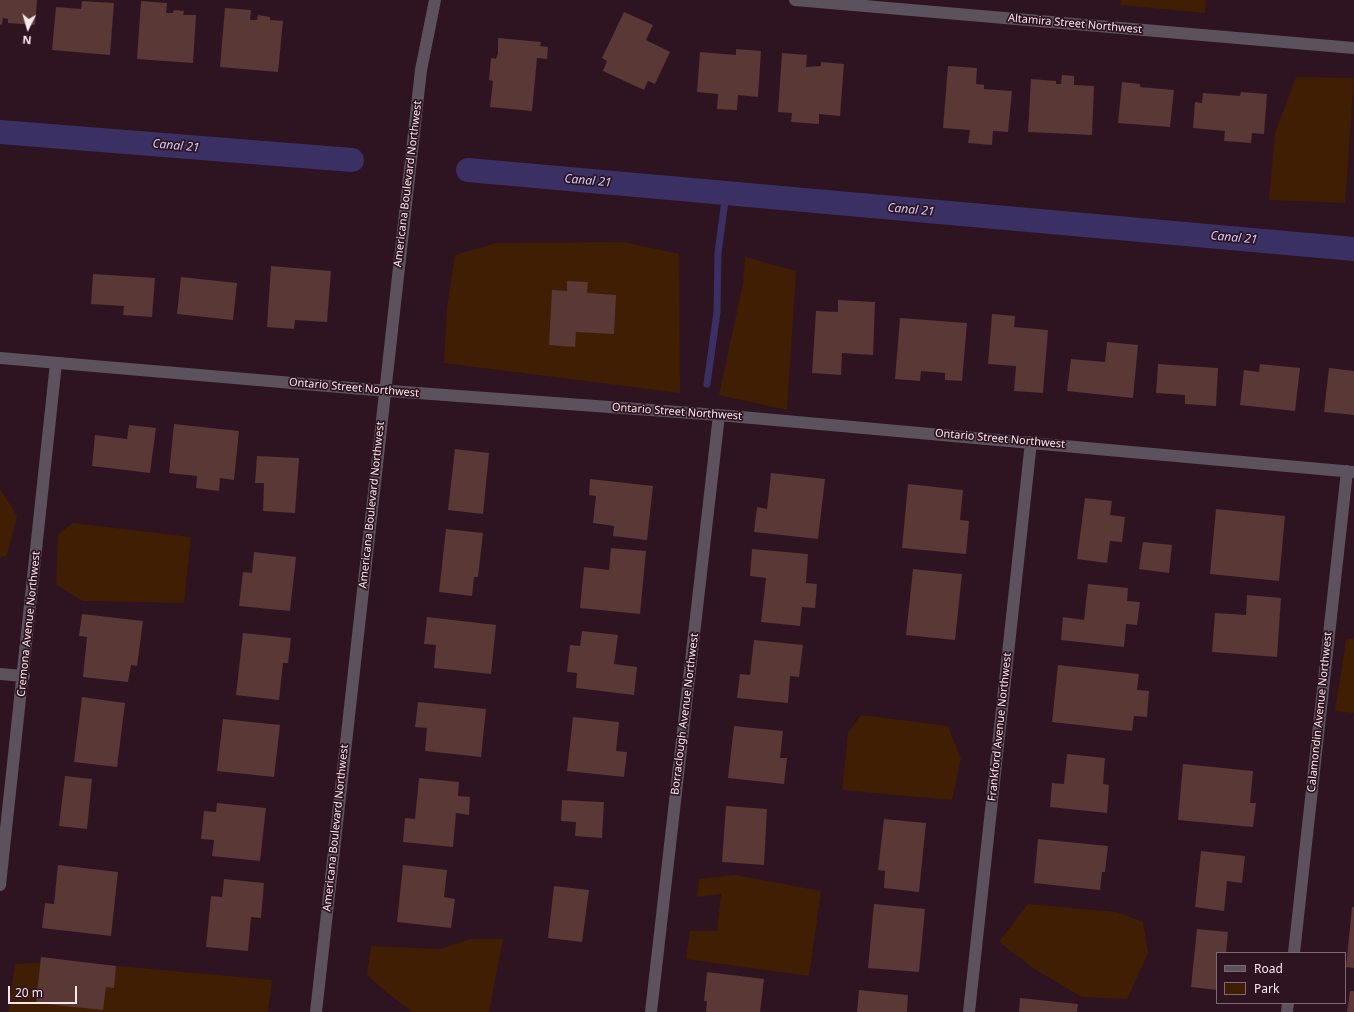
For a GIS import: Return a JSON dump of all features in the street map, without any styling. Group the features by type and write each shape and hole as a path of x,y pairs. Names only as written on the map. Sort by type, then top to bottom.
{"street":[{"name":"Americana Boulevard Northwest","path":"316,1012 384,390 421,70 435,0"},
{"name":"Altamira Street Northwest","path":"796,0 1354,48"},
{"name":"Ontario Street Northwest","path":"0,358 384,390 719,415 1351,472"},
{"name":"Cremona Avenue Northwest","path":"0,885 24,676 56,363"},
{"name":"Borraclough Avenue Northwest","path":"651,1012 719,415"},
{"name":"Frankford Avenue Northwest","path":"969,1012 1031,442"},
{"name":"Calamondin Avenue Northwest","path":"1294,952 1351,472"},
{"path":"0,674 24,676"}],"green space":[{"path":"1121,0 1206,0 1205,13 1120,5"},
{"path":"1296,77 1354,78 1345,203 1269,200 1275,133"},
{"path":"624,242 679,254 680,393 444,363 447,307 455,255 496,243"},
{"path":"745,257 796,271 787,410 719,395 743,283"},
{"path":"0,489 17,516 7,555 0,558"},
{"path":"73,523 191,537 184,603 83,601 56,585 58,534"},
{"path":"1354,638 1354,713 1335,711 1346,640"},
{"path":"861,715 948,726 961,759 952,800 842,790 848,733"},
{"path":"735,875 821,891 809,976 686,959 690,931 717,931 721,894 697,897 699,879"},
{"path":"1028,904 1117,912 1143,922 1148,953 1127,999 1082,997 1036,970 999,942"},
{"path":"471,939 503,939 489,1012 413,1012 367,975 371,946 440,949"},
{"path":"63,961 272,980 268,1012 8,1012 15,964"}],"building":[{"path":"0,0 37,0 35,25 8,23 8,19 3,18 2,25 0,24"},
{"path":"82,1 114,3 110,55 52,50 56,7 81,9"},
{"path":"141,1 167,3 166,13 173,13 174,10 184,11 183,15 196,15 193,63 137,59"},
{"path":"225,8 251,10 250,20 257,20 258,15 270,17 270,20 283,21 278,72 220,67"},
{"path":"624,12 653,25 646,40 670,52 655,84 648,81 644,90 603,71 607,61 602,58"},
{"path":"498,38 541,42 540,46 548,47 547,59 537,58 532,111 490,107 493,81 489,80 491,58 496,59 498,53"},
{"path":"736,49 761,51 758,97 738,95 737,110 717,109 718,94 697,92 700,52 736,55"},
{"path":"782,53 807,55 806,67 821,66 821,62 844,64 840,116 819,114 819,124 791,122 792,113 778,112"},
{"path":"948,66 977,68 976,84 984,85 984,89 1012,91 1008,132 993,131 992,145 968,143 970,130 943,128"},
{"path":"1062,75 1074,76 1074,85 1094,86 1092,135 1028,132 1031,79 1056,81 1056,84 1061,84"},
{"path":"1122,82 1140,84 1140,87 1174,90 1170,127 1118,123"},
{"path":"1241,92 1267,94 1264,134 1252,133 1251,143 1224,141 1225,131 1193,128 1195,102 1202,103 1203,93 1240,96"},
{"path":"271,266 331,271 327,322 295,320 294,329 267,327"},
{"path":"93,274 155,278 152,317 123,315 124,306 91,304"},
{"path":"181,277 237,283 233,320 177,314"},
{"path":"567,281 588,282 587,293 616,295 614,334 576,332 575,347 549,345 552,290 567,291"},
{"path":"838,300 875,302 873,355 842,353 841,375 812,373 816,311 838,312"},
{"path":"992,314 1015,316 1014,327 1048,330 1043,393 1014,391 1016,366 988,364"},
{"path":"900,318 967,323 962,381 945,380 945,373 921,371 920,381 895,379"},
{"path":"1107,342 1138,345 1133,398 1067,391 1071,359 1105,362"},
{"path":"1158,364 1218,368 1216,406 1185,404 1185,395 1156,393"},
{"path":"1260,364 1300,368 1295,411 1240,405 1244,370 1259,372"},
{"path":"1329,368 1354,371 1354,415 1324,412"},
{"path":"174,424 239,431 234,480 220,478 219,491 196,488 197,476 169,473"},
{"path":"129,425 156,428 150,473 92,466 95,435 127,439"},
{"path":"455,449 489,453 483,514 448,510"},
{"path":"257,456 299,458 295,513 263,511 264,483 255,483"},
{"path":"771,473 825,479 818,539 754,532 757,507 767,509"},
{"path":"590,479 653,486 647,540 613,536 614,526 593,523 596,496 589,495"},
{"path":"908,484 963,490 960,520 969,521 966,554 902,548"},
{"path":"1085,498 1112,501 1110,515 1125,517 1122,542 1110,541 1107,563 1077,559"},
{"path":"1216,509 1285,516 1279,581 1210,574"},
{"path":"446,529 483,533 478,577 474,577 472,596 439,592"},
{"path":"1143,542 1172,545 1169,573 1139,569"},
{"path":"611,548 646,551 640,614 580,608 584,567 609,570"},
{"path":"752,549 808,554 806,583 817,584 815,608 802,607 800,626 761,622 766,578 750,576"},
{"path":"254,552 296,557 290,611 239,606 243,572 252,573"},
{"path":"913,569 962,574 955,640 906,635"},
{"path":"1088,584 1128,588 1127,601 1140,602 1137,625 1126,624 1124,647 1061,640 1063,617 1084,620"},
{"path":"1247,595 1281,598 1277,657 1212,652 1215,613 1246,615"},
{"path":"82,614 143,621 137,666 131,665 128,682 83,677 87,637 79,636"},
{"path":"427,617 496,625 491,674 434,668 436,645 424,644"},
{"path":"582,631 618,635 614,664 637,667 634,695 576,688 577,673 567,672 570,645 580,646"},
{"path":"243,633 291,638 288,663 283,663 279,700 236,695"},
{"path":"754,640 803,645 799,677 790,676 788,703 737,698 740,674 750,675"},
{"path":"1058,665 1139,674 1137,690 1149,691 1147,717 1134,716 1132,731 1052,722"},
{"path":"82,697 125,703 117,767 74,762"},
{"path":"418,702 486,709 481,757 425,751 427,728 415,727"},
{"path":"573,717 619,722 616,751 627,752 624,777 567,771"},
{"path":"223,719 280,725 274,777 217,771"},
{"path":"734,726 783,731 780,758 787,758 784,784 728,778"},
{"path":"1067,754 1105,758 1103,784 1109,785 1107,813 1050,807 1052,783 1064,784"},
{"path":"1183,764 1253,771 1250,803 1256,803 1253,827 1178,820"},
{"path":"65,776 92,779 87,829 59,826"},
{"path":"419,778 459,782 458,796 470,797 469,815 456,813 453,847 403,842 405,818 415,819"},
{"path":"562,800 604,802 602,838 575,836 576,822 561,821"},
{"path":"217,803 266,808 260,861 212,856 214,840 201,839 204,811 216,812"},
{"path":"726,806 767,809 764,865 722,862"},
{"path":"884,819 926,823 919,892 884,888 885,871 878,870"},
{"path":"1038,839 1108,846 1105,872 1102,872 1100,890 1034,883"},
{"path":"1201,851 1245,856 1242,883 1227,881 1224,911 1195,907"},
{"path":"58,865 118,872 111,936 42,928 45,903 54,904"},
{"path":"403,865 447,870 444,897 455,899 451,928 397,922"},
{"path":"224,879 264,883 261,918 251,917 248,951 206,947 211,896 222,897"},
{"path":"554,886 589,890 582,942 548,938"},
{"path":"874,904 925,909 919,972 868,968"},
{"path":"1352,907 1354,907 1354,968 1346,967"},
{"path":"1197,929 1228,932 1226,952 1216,952 1216,990 1191,987"},
{"path":"41,957 116,966 114,988 106,987 103,1010 36,1003"},
{"path":"707,972 764,979 760,1012 706,1012 707,1001 704,1001"},
{"path":"859,990 908,995 907,1012 857,1012"},
{"path":"1350,991 1354,991 1354,1012 1347,1012"},
{"path":"1020,998 1078,1004 1077,1012 1019,1012"}],"waterway":[{"name":"Canal 21","path":"0,132 352,160"},
{"name":"Canal 21","path":"468,170 1354,249"},
{"path":"707,384 717,312 718,253 726,193"}]}
